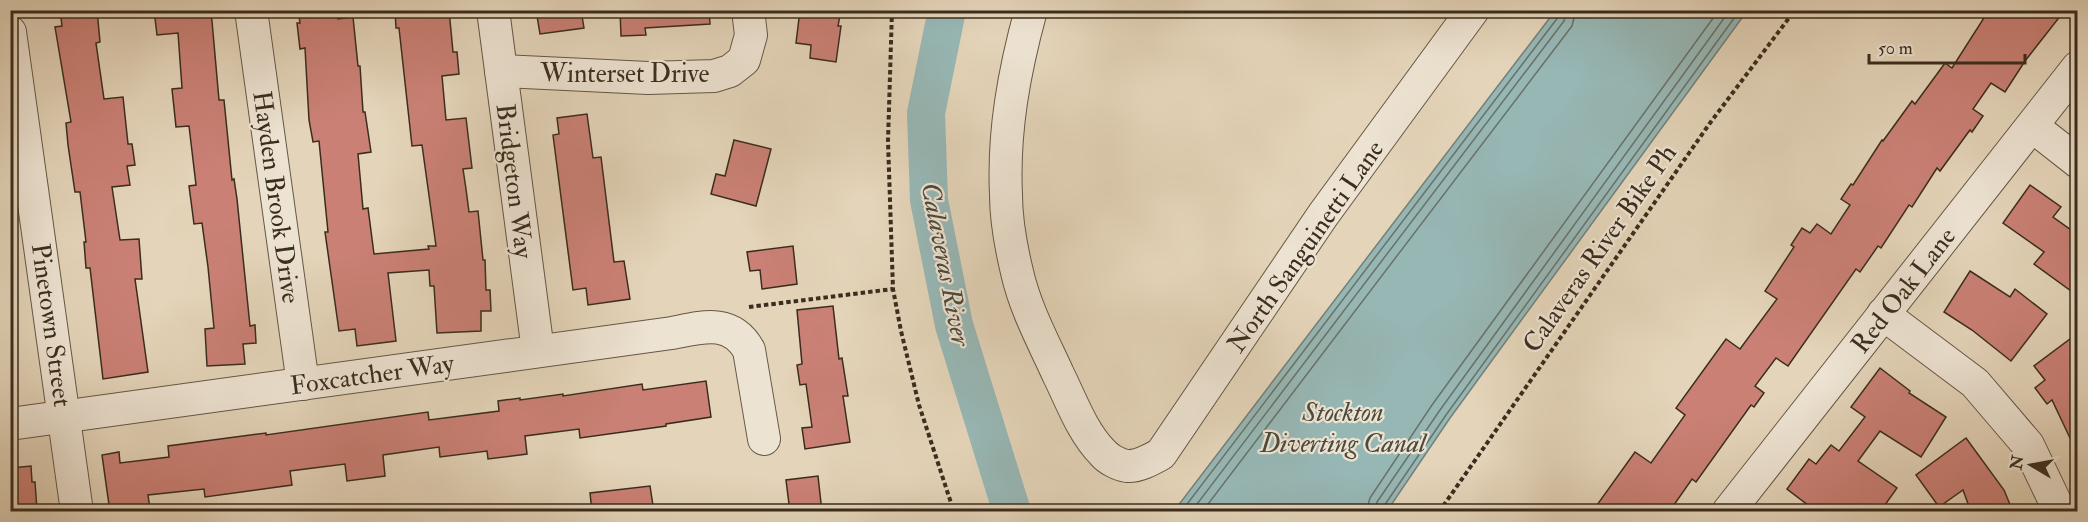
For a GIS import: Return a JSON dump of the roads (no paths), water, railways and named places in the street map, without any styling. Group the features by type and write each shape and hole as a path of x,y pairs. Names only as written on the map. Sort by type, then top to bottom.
{"street":[{"name":"Hayden Brook Drive","path":"251,10 303,384"},
{"name":"Bridgeton Way","path":"494,10 538,351"},
{"name":"Winterset Drive","path":"501,71 648,78 714,76 730,71 744,60 751,35 748,10"},
{"name":"North Sanguinetti Lane","path":"1031,10 1010,102 1005,159 1009,231 1017,274 1031,315 1077,414 1104,454 1113,461 1127,466 1147,462 1161,454 1323,215 1473,10"},
{"name":"Pinetown Street","path":"10,32 21,185 65,417 77,512"},
{"name":"Red Oak Lane","path":"1740,507 1883,314 2078,68"},
{"path":"2032,126 2078,162"},
{"path":"1883,314 1975,383 2028,445 2060,512"},
{"name":"Foxcatcher Way","path":"10,424 704,327 718,327 741,320 743,339 749,350 764,439"}],"water":[{"name":"Stockton Diverting Canal","path":"1555,11 1747,11 1450,418 1387,511 1174,511"}],"waterway":[{"name":"Calaveras River","path":"947,10 926,113 929,200 954,325 1012,512"}]}
